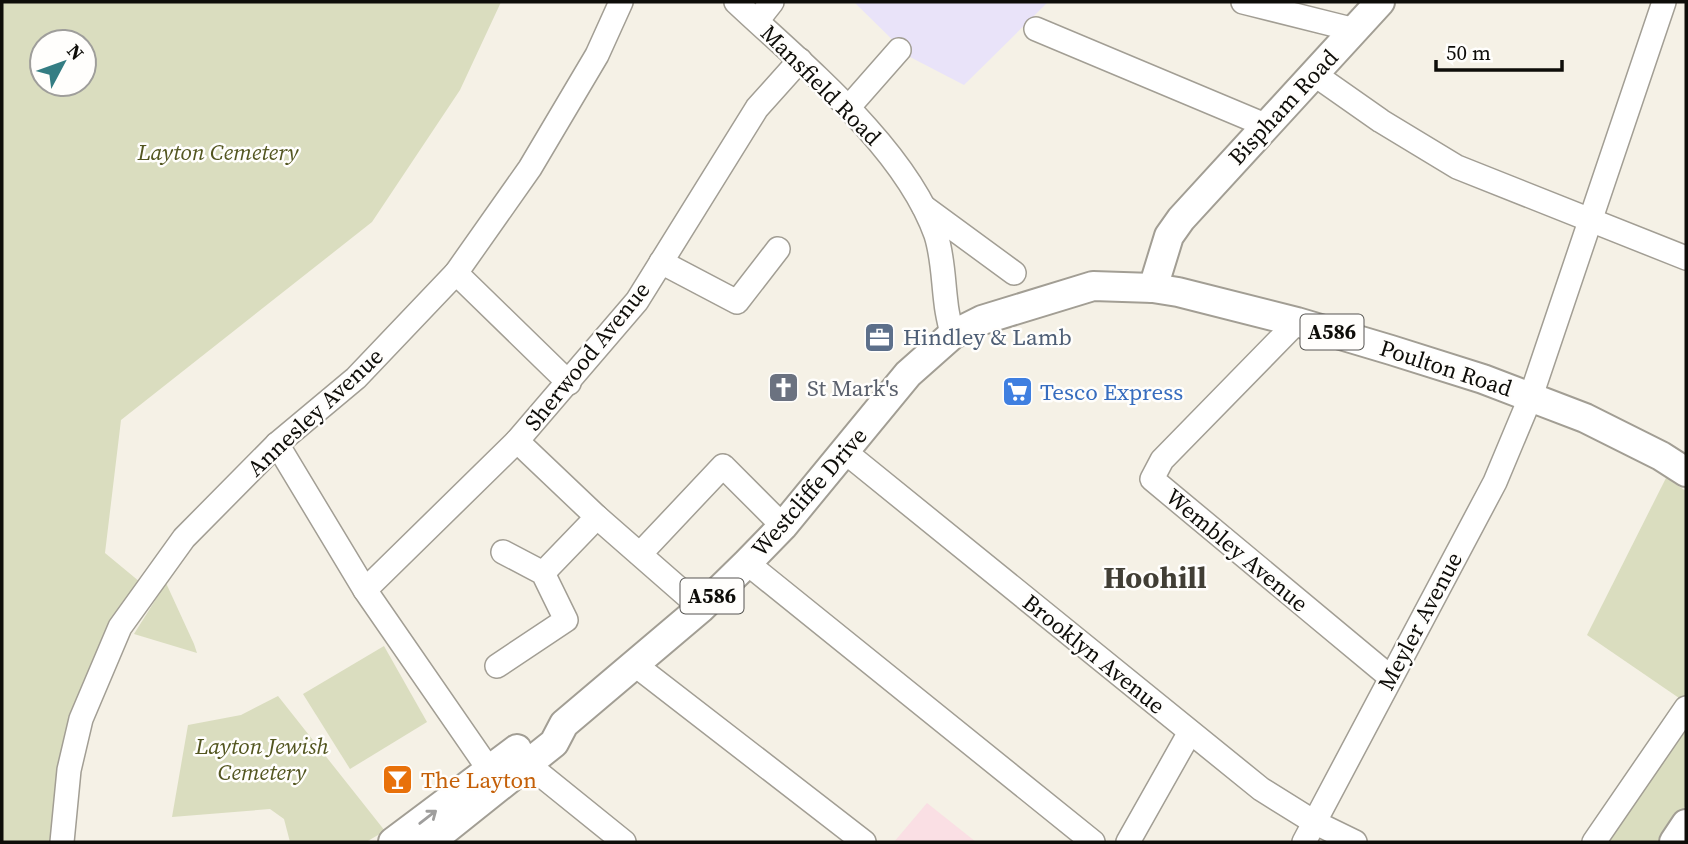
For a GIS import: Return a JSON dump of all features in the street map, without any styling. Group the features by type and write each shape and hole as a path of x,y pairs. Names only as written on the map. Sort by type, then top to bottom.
{"main road":[{"name":"Bispham Road","path":"1166,290 1180,250 1186,214 1197,199 1380,2"},
{"name":"Westcliffe Drive","path":"430,842 495,778 520,758 543,730 564,724 701,608 783,526 908,374 952,335 982,320 1093,286 1166,290"},
{"name":"Poulton Road","path":"1166,290 1297,322 1391,349 1531,396 1585,418 1661,456 1686,472"},
{"name":"Westcliffe Drive","path":"397,841 495,778"},
{"path":"1674,842 1686,824"}],"street":[{"name":"Annesley Avenue","path":"62,842 69,770 81,719 120,627 184,538 277,444 356,378 456,273 530,168 597,55 621,2"},
{"name":"Mansfield Road","path":"736,2 848,108 883,149 924,207 941,253 952,335"},
{"path":"757,21 772,2"},
{"path":"1242,2 1355,30"},
{"name":"Meyler Avenue","path":"1304,842 1495,482 1531,396 1664,2"},
{"path":"1036,29 1265,125"},
{"path":"848,108 899,50"},
{"name":"Sherwood Avenue","path":"365,590 517,441 569,383 636,301 757,108 800,60"},
{"path":"1314,74 1381,121 1457,167 1686,258"},
{"name":"Mansfield Road","path":"924,207 1014,272"},
{"path":"661,262 737,302 778,249"},
{"path":"456,273 569,383"},
{"name":"Wembley Avenue","path":"1297,322 1162,460 1152,479 1390,677"},
{"path":"517,441 597,517 701,608"},
{"path":"277,444 365,590 495,778"},
{"name":"Brooklyn Avenue","path":"844,452 1261,789 1355,842"},
{"path":"640,554 723,466 783,526"},
{"path":"543,573 597,517"},
{"path":"497,666 566,620 543,573 503,552"},
{"path":"747,563 1093,842"},
{"path":"634,664 864,842"},
{"path":"1594,842 1686,708"},
{"path":"1128,842 1190,732"},
{"path":"520,758 624,842"}],"shaded area":[{"path":"854,2 1048,2 964,85 910,57"},
{"path":"927,803 976,842 894,842"}],"green space":[{"name":"Layton Cemetery","path":"2,2 501,2 460,90 372,222 121,420 105,553 140,582 111,626 53,842 2,842"},
{"path":"1666,478 1686,491 1686,698 1679,698 1587,635"},
{"path":"166,583 194,644 197,653 134,634"},
{"path":"384,646 427,722 350,769 303,694"},
{"name":"Layton Jewish Cemetery","path":"278,696 385,831 366,842 290,842 284,819 270,809 172,817 188,725 241,715"},
{"path":"1686,722 1686,805 1661,842 1594,842"}],"place":[{"name":"Hindley & Lamb","path":"880,337"},
{"name":"St Mark's","path":"784,388"},
{"name":"Tesco Express","path":"1017,392"},
{"name":"The Layton","path":"398,780"}],"district":[{"name":"Hoohill","path":"1155,578"}]}
